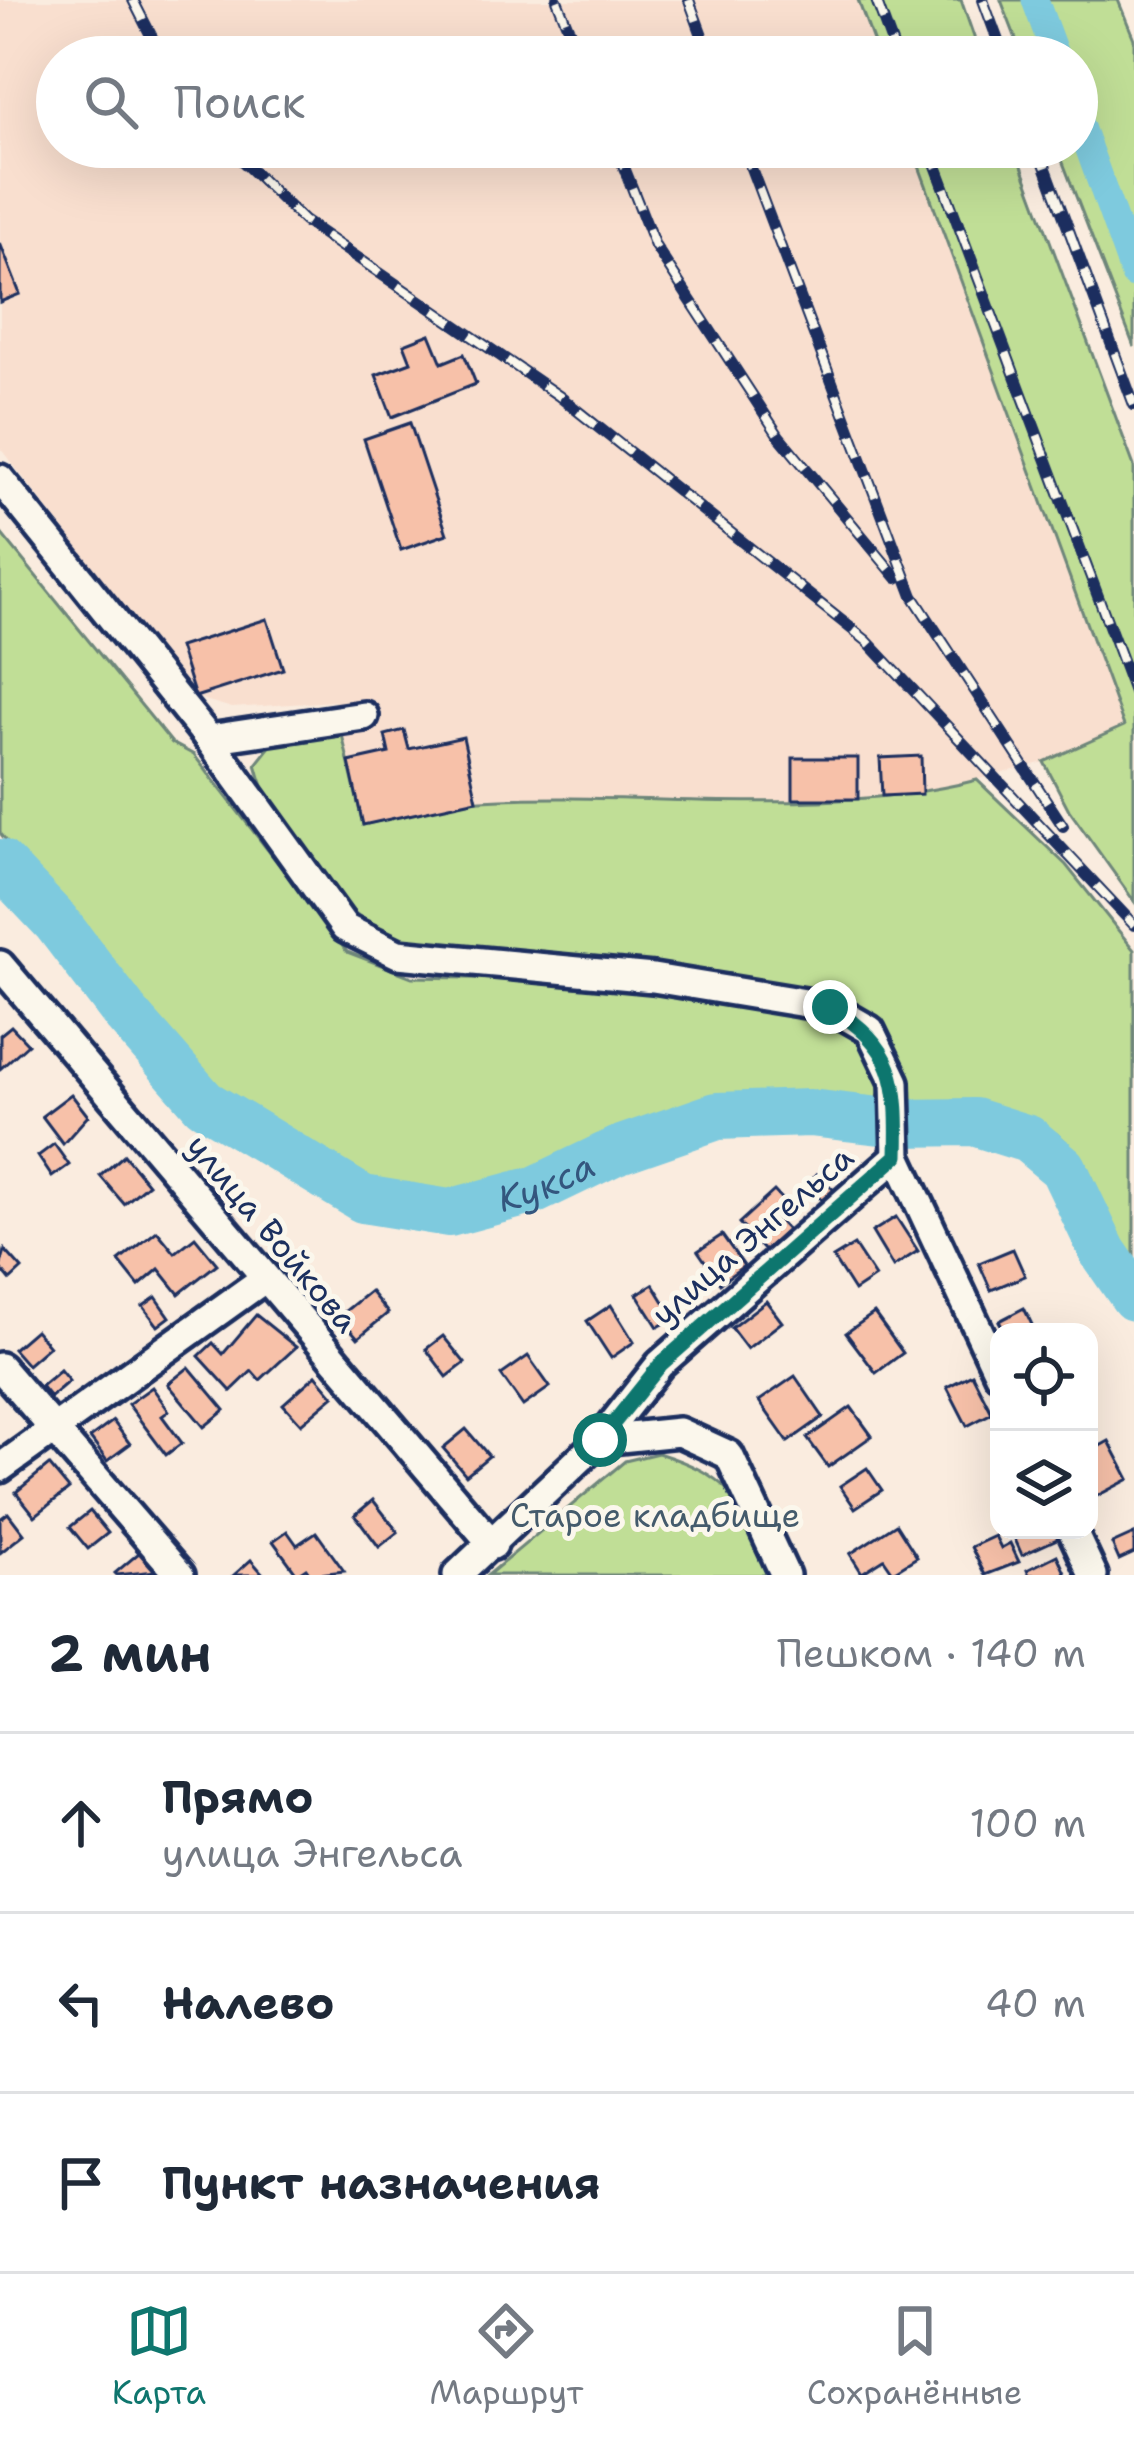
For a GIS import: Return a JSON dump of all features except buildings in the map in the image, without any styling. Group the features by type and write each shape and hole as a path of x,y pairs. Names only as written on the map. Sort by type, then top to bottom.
{"street":[{"path":"0,479 209,740 345,928 398,954 698,985 830,1007 870,1030 895,1082 897,1156 990,1355"},
{"path":"209,740 364,716"},
{"name":"улица Войкова","path":"0,965 493,1545"},
{"name":"улица Энгельса","path":"457,1575 600,1440 661,1364 897,1156"},
{"path":"0,1468 264,1279"},
{"path":"0,1367 180,1575"},
{"path":"600,1440 679,1432 729,1455 785,1575"},
{"path":"1076,1539 1094,1575"}],"shaded area":[{"path":"0,0 858,0 871,36 36,36 36,168 920,168 1124,726 1044,762 922,794 363,825 334,701 232,708 195,697 0,448"}],"green space":[{"path":"858,0 961,0 974,36 871,36"},
{"path":"1001,0 1118,0 1134,39 1134,347 1065,168 1098,168 1098,36 1015,36"},
{"path":"920,168 1023,168 1134,466 1134,901 1069,810 1044,762 1124,726"},
{"path":"0,532 172,743 194,755 347,952 412,977 626,981 833,1017 864,1037 886,1081 871,1109 743,1097 693,1110 600,1146 528,1184 450,1199 377,1189 322,1163 207,1088 0,833"},
{"path":"341,730 363,825 481,800 793,802 916,792 977,780 1066,865 1134,950 1134,1275 1084,1163 1066,1141 1022,1116 969,1108 912,1108 893,1045 875,1020 861,1011 815,995 399,943 375,928 330,890 292,843 256,764 276,739"},
{"name":"Старое кладбище","path":"658,1453 705,1473 733,1496 771,1575 488,1575 625,1461"}],"waterway":[{"path":"1035,0 1048,36"},
{"path":"1096,168 1134,275"},
{"name":"Кукса","path":"0,863 56,922 126,1014 204,1103 363,1199 449,1213 535,1190 616,1151 717,1116 810,1113 898,1123 974,1122 1028,1139 1063,1168 1103,1252 1134,1297"}],"railway":[{"path":"133,0 151,36"},
{"path":"557,0 572,36"},
{"path":"689,0 702,36"},
{"path":"876,0 889,36"},
{"path":"983,0 996,36"},
{"path":"250,168 304,221 559,396 867,641 1134,925"},
{"path":"624,168 655,246 779,436 897,578"},
{"path":"751,168 913,596 1063,826"},
{"path":"937,168 1134,692"},
{"path":"1046,168 1134,405"}],"route":[{"path":"600,1440 661,1364 897,1156 895,1082 870,1030 830,1007"}]}
